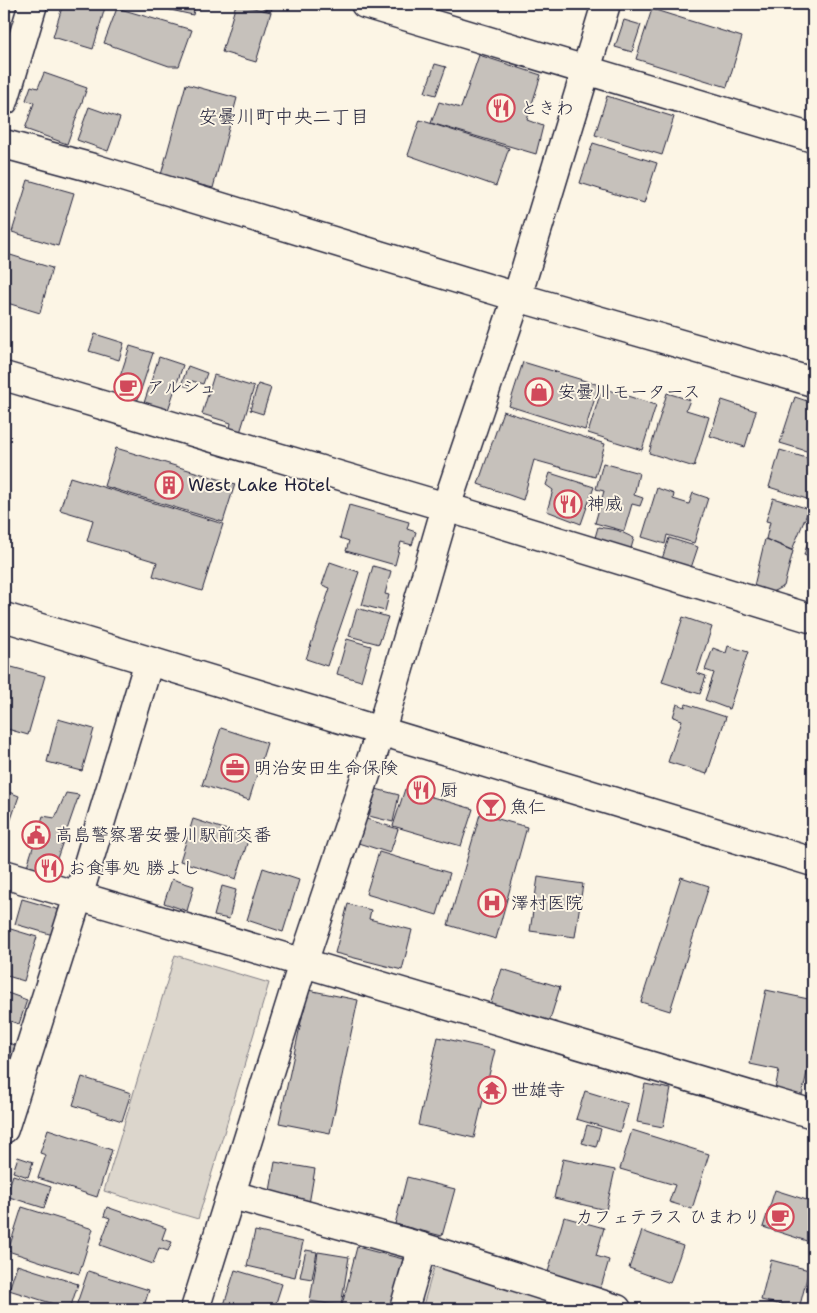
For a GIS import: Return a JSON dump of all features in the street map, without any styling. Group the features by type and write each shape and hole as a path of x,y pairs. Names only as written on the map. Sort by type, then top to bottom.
{"street":[{"path":"4,101 33,4"},
{"path":"365,4 813,138"},
{"path":"195,1309 303,963 381,730 446,507 517,296 606,4"},
{"path":"4,144 93,168 517,296 813,382"},
{"path":"4,376 446,507 813,619"},
{"path":"4,617 813,862"},
{"path":"4,1128 78,896 149,661"},
{"path":"4,874 813,1114"},
{"path":"232,1195 422,1247 617,1309"},
{"path":"404,1309 422,1247"}],"shaded area":[{"path":"175,955 269,983 198,1219 104,1191"},
{"path":"435,1264 571,1309 422,1309"}],"building":[{"path":"63,4 106,4 93,49 53,37"},
{"path":"144,4 195,4 193,15"},
{"path":"236,4 271,12 256,62 222,52"},
{"path":"251,4 274,4 271,11"},
{"path":"117,8 192,30 179,66 169,66 104,43"},
{"path":"652,9 742,37 727,87 636,59"},
{"path":"624,20 641,25 632,52 615,47"},
{"path":"479,55 541,75 527,120 543,126 536,154 431,123 439,102 461,108"},
{"path":"435,64 446,67 436,95 425,92"},
{"path":"44,73 87,88 67,144 25,129 34,103 26,100 31,86 38,88"},
{"path":"186,84 237,98 213,188 161,175"},
{"path":"607,96 674,117 662,155 595,135"},
{"path":"89,107 120,118 108,151 77,140"},
{"path":"420,120 509,148 496,186 408,155"},
{"path":"593,143 657,163 644,203 580,183"},
{"path":"28,180 74,193 58,246 12,232"},
{"path":"4,253 52,268 40,313 4,302"},
{"path":"95,334 124,343 119,360 89,351"},
{"path":"130,346 153,353 137,402 114,395"},
{"path":"159,357 183,365 167,413 143,406"},
{"path":"523,362 599,385 585,430 509,406"},
{"path":"188,366 207,373 203,384 192,381 190,387 181,385"},
{"path":"214,375 254,387 239,436 229,433 231,423 202,414"},
{"path":"258,384 271,388 263,414 250,410"},
{"path":"602,388 656,405 642,450 588,433"},
{"path":"667,393 690,400 686,410 709,417 694,467 649,453"},
{"path":"795,397 813,403 813,453 780,443"},
{"path":"722,400 756,411 745,447 710,436"},
{"path":"503,411 605,444 595,477 534,460 523,500 478,484"},
{"name":"West Lake Hotel","path":"116,448 235,484 223,522 104,486"},
{"path":"780,450 813,460 813,491 810,500 769,487"},
{"path":"603,463 639,473 634,495 643,498 640,506 632,504 624,531 595,523 604,491 596,489"},
{"path":"550,473 594,487 581,524 547,511 553,490 546,485"},
{"path":"70,477 223,524 202,591 153,576 157,562 87,541 93,520 60,510"},
{"path":"657,488 674,494 673,499 689,504 693,493 708,498 694,543 667,535 665,544 642,537"},
{"path":"773,498 809,509 792,550 766,539 770,522 766,521"},
{"path":"349,505 409,522 407,529 416,532 412,545 401,542 395,565 346,551 349,541 340,538"},
{"path":"813,525 813,559 804,555"},
{"path":"598,527 617,530 634,538 630,552 594,541"},
{"path":"669,538 698,547 690,571 661,562"},
{"path":"765,539 793,551 784,586 772,592 754,586"},
{"path":"330,562 359,572 327,666 306,659 330,588 322,585"},
{"path":"373,566 391,571 385,594 389,595 385,611 362,605"},
{"path":"357,608 388,617 379,644 349,636"},
{"path":"683,617 712,627 697,673 706,676 700,694 662,682"},
{"path":"347,639 371,646 361,681 337,674"},
{"path":"728,646 748,652 729,709 705,700 714,673 705,670 713,648 726,653"},
{"path":"4,665 45,676 28,735 4,728"},
{"path":"677,704 685,707 686,704 726,717 707,774 668,762 682,720 673,717"},
{"path":"58,719 94,729 82,771 47,762"},
{"path":"221,728 267,743 249,800 202,785"},
{"path":"376,789 399,795 393,822 369,816"},
{"path":"405,789 473,809 461,846 393,826"},
{"path":"4,790 19,796 8,828 4,827"},
{"path":"66,793 79,795 52,873 27,866 43,816 55,818"},
{"path":"480,814 527,827 496,939 448,925"},
{"path":"363,818 398,829 390,853 355,842"},
{"path":"193,819 249,837 236,879 180,861"},
{"path":"379,852 450,873 437,915 366,894"},
{"path":"263,868 299,880 283,932 247,920"},
{"path":"538,877 583,884 575,937 530,931"},
{"path":"681,877 709,886 670,1011 641,1002"},
{"path":"172,879 194,886 187,911 164,903"},
{"path":"222,886 236,890 229,919 214,916"},
{"path":"22,899 60,910 53,935 15,924"},
{"path":"348,904 371,910 369,919 412,930 402,970 335,953"},
{"path":"4,927 37,937 24,981 4,975"},
{"path":"502,969 560,987 548,1026 489,1008"},
{"path":"308,990 358,1000 330,1133 279,1123"},
{"path":"766,990 813,1000 813,1045 801,1100 774,1094 779,1070 750,1064"},
{"path":"5,992 27,1000 19,1024 4,1019"},
{"path":"438,1037 495,1050 474,1138 418,1125"},
{"path":"4,1042 15,1045 10,1065 4,1063"},
{"path":"82,1077 131,1093 122,1121 73,1105"},
{"path":"645,1084 671,1089 663,1127 637,1122"},
{"path":"585,1091 628,1104 620,1132 576,1119"},
{"path":"587,1125 601,1129 596,1147 582,1143"},
{"path":"48,1129 112,1150 97,1197 38,1178 46,1155 40,1153"},
{"path":"632,1130 709,1154 692,1209 669,1202 675,1185 620,1169"},
{"path":"18,1157 33,1162 28,1177 13,1172"},
{"path":"563,1159 615,1170 606,1210 554,1198"},
{"path":"275,1162 315,1169 309,1204 269,1197"},
{"path":"13,1175 51,1187 44,1208 6,1196"},
{"path":"407,1177 455,1189 442,1236 395,1224"},
{"path":"775,1190 813,1202 813,1243 763,1227"},
{"path":"22,1207 93,1229 79,1274 8,1251"},
{"path":"107,1207 166,1228 162,1239 172,1242 168,1251 159,1248 153,1264 100,1245 110,1218 104,1216"},
{"path":"564,1217 604,1228 596,1256 609,1260 599,1294 546,1279"},
{"path":"255,1231 303,1242 295,1277 247,1266"},
{"path":"642,1231 683,1246 670,1283 629,1268"},
{"path":"357,1247 403,1259 390,1309 341,1309"},
{"path":"306,1250 317,1252 312,1279 300,1277"},
{"path":"318,1252 349,1257 341,1306 310,1301"},
{"path":"771,1260 809,1270 799,1309 761,1300"},
{"path":"17,1265 78,1284 70,1309 9,1290"},
{"path":"235,1270 282,1284 274,1309 239,1309 224,1305"},
{"path":"88,1271 149,1290 143,1309 75,1309"}],"place":[{"name":"ときわ","path":"501,108"},
{"name":"アルシュ","path":"128,387"},
{"name":"安曇川モータース","path":"539,392"},
{"name":"West Lake Hotel","path":"169,485"},
{"name":"神威","path":"568,504"},
{"name":"明治安田生命保険","path":"235,768"},
{"name":"厨","path":"421,790"},
{"name":"魚仁","path":"491,807"},
{"name":"高島警察署安曇川駅前交番","path":"36,835"},
{"name":"お食事処 勝よし","path":"49,868"},
{"name":"澤村医院","path":"492,903"},
{"name":"世雄寺","path":"492,1090"},
{"name":"カフェテラス ひまわり","path":"780,1217"}],"district":[{"name":"安曇川町中央二丁目","path":"284,116"}]}
